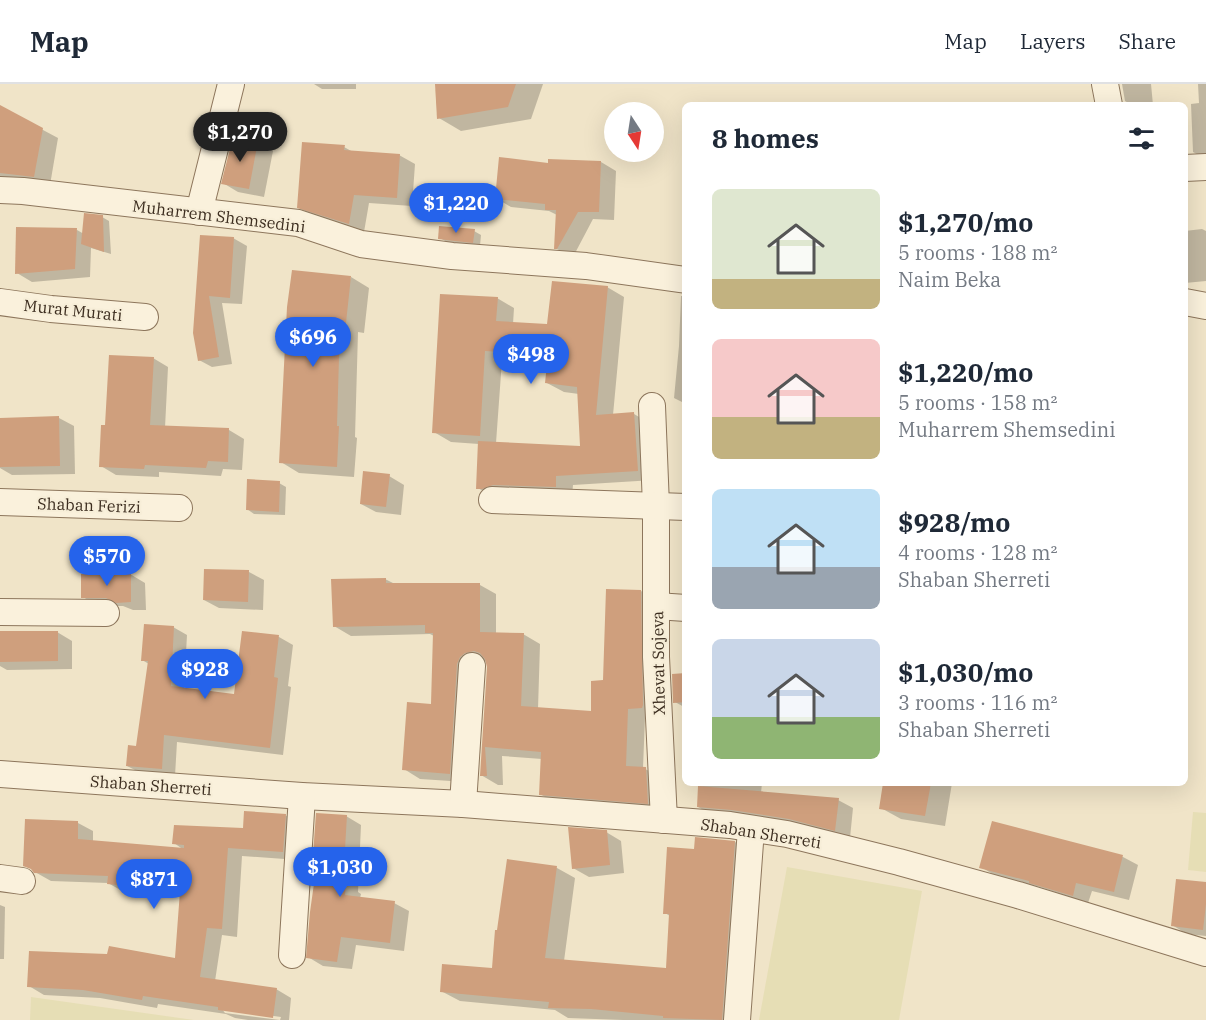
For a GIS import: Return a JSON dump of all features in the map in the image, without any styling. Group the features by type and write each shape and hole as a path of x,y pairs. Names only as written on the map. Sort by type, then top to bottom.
{"street":[{"path":"199,212 231,84"},
{"path":"1106,84 1109,102"},
{"path":"1188,168 1206,167"},
{"name":"Muharrem Shemsedini","path":"0,190 298,223 361,244 452,256 586,266 682,279"},
{"name":"Murat Murati","path":"0,302 145,317"},
{"path":"1188,303 1206,306"},
{"name":"Xhevat Sojeva","path":"652,406 664,820"},
{"path":"492,500 682,507"},
{"name":"Shaban Ferizi","path":"0,502 179,508"},
{"path":"656,606 682,608"},
{"path":"0,612 106,613"},
{"path":"463,804 472,666"},
{"name":"Shaban Sherreti","path":"0,774 302,796 463,804 664,820 787,834 1017,895 1206,953"},
{"path":"292,955 302,796"},
{"path":"737,1020 751,829"}],"shaded area":[{"path":"1193,812 1206,813 1206,872 1188,870"},
{"path":"787,867 922,891 899,1020 759,1020"},
{"path":"31,997 194,1020 30,1020"}],"building":[{"path":"435,84 516,84 508,107 437,119"},
{"path":"0,105 43,128 34,177 0,173"},
{"path":"233,137 258,141 249,189 221,184"},
{"path":"302,142 345,145 344,150 400,154 397,198 354,195 349,224 297,208"},
{"path":"499,157 548,163 548,159 601,161 599,212 578,212 557,249 554,249 556,210 545,210 545,204 495,199"},
{"path":"84,213 103,215 104,252 81,244"},
{"path":"439,226 475,229 473,243 438,239"},
{"path":"16,227 77,228 75,269 15,274"},
{"path":"200,235 234,237 230,298 209,296 219,357 198,361 193,333"},
{"path":"292,270 351,276 346,323 340,323 337,467 279,463 287,307"},
{"path":"552,281 608,286 596,415 634,412 638,471 556,476 556,487 493,485 476,489 478,441 580,446 577,387 545,383 548,355 485,351 480,436 432,433 440,294 498,297 496,321 547,324"},
{"path":"109,355 154,357 150,425 229,428 228,462 208,461 206,468 145,465 144,469 99,467 101,425 105,425"},
{"path":"59,416 60,466 0,467 0,418"},
{"path":"363,471 390,474 386,507 360,504"},
{"path":"247,479 280,481 279,512 246,510"},
{"path":"204,569 249,570 248,602 203,600"},
{"path":"131,573 131,602 116,603 106,598 81,598 81,574"},
{"path":"386,578 386,583 480,583 480,632 524,633 521,706 591,711 591,681 603,680 606,589 641,590 643,705 642,708 628,709 626,766 646,767 648,804 539,795 541,752 485,747 487,776 480,776 487,667 485,659 480,653 474,651 465,653 457,664 450,774 402,770 407,702 431,704 433,633 425,633 425,625 333,627 331,579"},
{"path":"144,624 174,626 171,686 234,694 242,631 279,635 274,677 278,678 270,748 164,735 162,769 126,766 128,745 136,746 148,661 141,661"},
{"path":"0,631 58,631 58,661 0,662"},
{"path":"682,673 682,702 673,703 672,674"},
{"path":"698,786 839,798 835,831 789,819 697,807"},
{"path":"883,786 930,786 925,816 879,809"},
{"path":"244,811 286,814 283,852 228,848 222,929 207,928 200,977 277,988 273,1018 143,996 142,1000 83,990 27,987 29,951 107,954 109,946 175,958 180,891 107,884 108,876 34,873 23,866 25,819 78,821 78,839 184,848 184,845 172,844 174,825 243,828"},
{"path":"316,813 347,815 343,883 346,883 345,895 395,901 390,943 341,937 337,962 306,958 318,855 313,855"},
{"path":"992,821 1123,855 1114,892 1076,883 1073,896 1029,883 1029,881 979,868"},
{"path":"568,827 607,830 610,865 572,869"},
{"path":"695,837 735,841 722,1020 663,1018 663,1016 591,1009 548,1008 549,1002 440,992 442,964 492,968 495,930 497,930 507,859 557,866 545,958 666,968 669,914 663,914 667,847 694,849"},
{"path":"1176,879 1206,882 1203,930 1171,926"}]}
